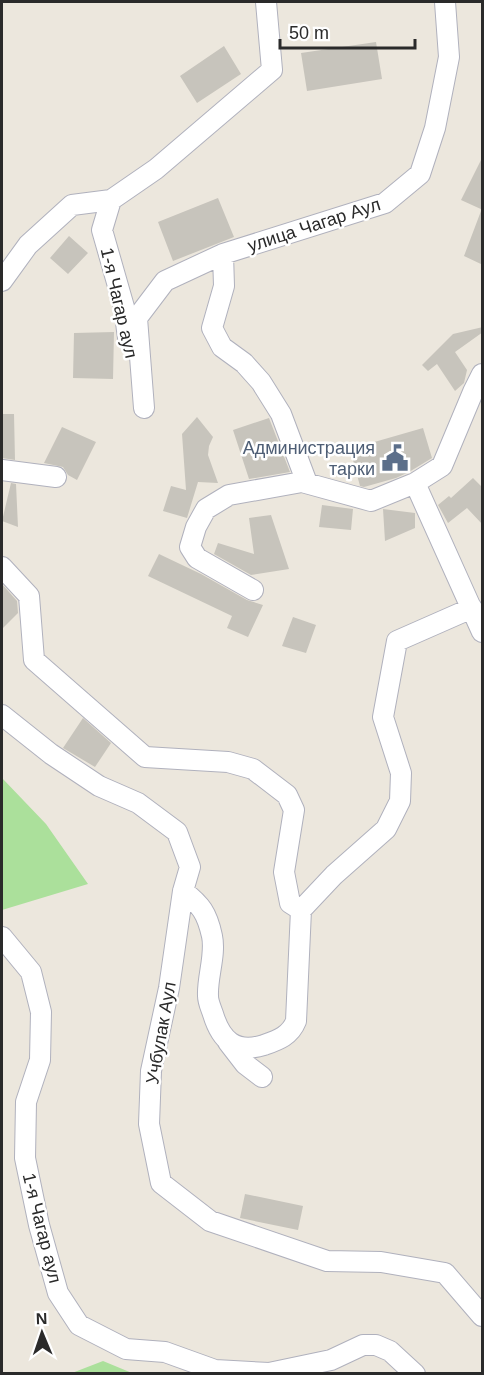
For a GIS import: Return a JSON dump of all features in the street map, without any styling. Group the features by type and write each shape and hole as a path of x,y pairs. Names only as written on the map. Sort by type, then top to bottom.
{"street":[{"path":"2,281 28,245 72,205 111,200 156,169 272,70 266,2"},
{"name":"улица Чагар Аул","path":"144,408 137,318 165,280 223,254 385,203 420,174 435,128 449,57 445,2"},
{"name":"1-я Чагар аул","path":"111,200 102,230 124,307 130,354 144,408"},
{"path":"2,256 28,245"},
{"path":"223,254 224,286 212,328 222,347 244,363 261,382 281,414 307,483"},
{"path":"253,590 197,558 190,547 195,527 206,509 229,495 302,482 371,501 415,483 442,466 472,392 483,374"},
{"path":"2,470 56,477"},
{"path":"415,483 483,632"},
{"path":"2,567 29,596 34,660 145,757 228,762 253,769 287,795 294,810 284,872 290,903 301,910"},
{"path":"226,1040 244,1048 254,1048 276,1041 292,1029 296,1021 301,910 333,875 386,829 400,801 401,773 383,717 397,641 472,608"},
{"name":"Учбулак Аул","path":"2,715 51,754 99,786 138,803 177,832 190,867 183,891 169,988 151,1071 149,1124 161,1183 210,1221 327,1261 381,1262 446,1273 483,1316"},
{"path":"183,891 203,909 213,939 208,998 215,1021 226,1040 245,1064 262,1077"},
{"name":"1-я Чагар аул","path":"2,937 31,972 41,1012 40,1060 26,1102 25,1158 39,1225 58,1293 79,1325 126,1349 165,1352 215,1370 269,1373 331,1360 363,1345 376,1346 390,1351 415,1374"}],"green space":[{"path":"2,778 46,824 88,884 2,910"},
{"path":"103,1361 132,1373 72,1373"}],"building":[{"path":"376,42 382,79 307,91 301,53"},
{"path":"224,46 241,74 197,103 180,76"},
{"path":"483,156 483,210 461,200"},
{"path":"218,198 234,237 173,261 158,222"},
{"path":"481,211 483,211 483,265 464,256"},
{"path":"69,236 88,253 68,274 50,258"},
{"path":"483,327 483,332 455,352 467,370 464,383 455,391 437,364 428,371 422,365 453,334"},
{"path":"114,332 113,379 73,378 74,333"},
{"path":"2,414 14,414 15,460 2,458"},
{"path":"197,417 213,437 208,455 218,483 198,482 187,518 163,511 171,486 186,490 182,434"},
{"path":"269,418 290,472 249,479 233,430"},
{"path":"62,427 96,442 77,480 68,475 63,467 44,463"},
{"path":"423,428 432,458 396,478 364,487 360,486 350,449"},
{"path":"473,478 483,488 483,525 467,508 448,523 438,505 449,496 451,498"},
{"path":"11,483 16,484 18,527 2,521"},
{"path":"322,505 353,509 351,530 319,527"},
{"path":"383,509 415,513 415,528 385,541"},
{"path":"271,515 289,569 251,575 214,554 218,543 254,554 249,518"},
{"path":"159,554 247,600 263,605 248,637 227,628 232,616 148,576"},
{"path":"2,584 17,601 18,613 2,629"},
{"path":"293,617 316,625 306,653 282,646"},
{"path":"83,718 111,743 95,767 63,748"},
{"path":"245,1194 303,1206 298,1230 240,1218"}],"place":[{"name":"Администрация тарки","path":"395,458"}]}
